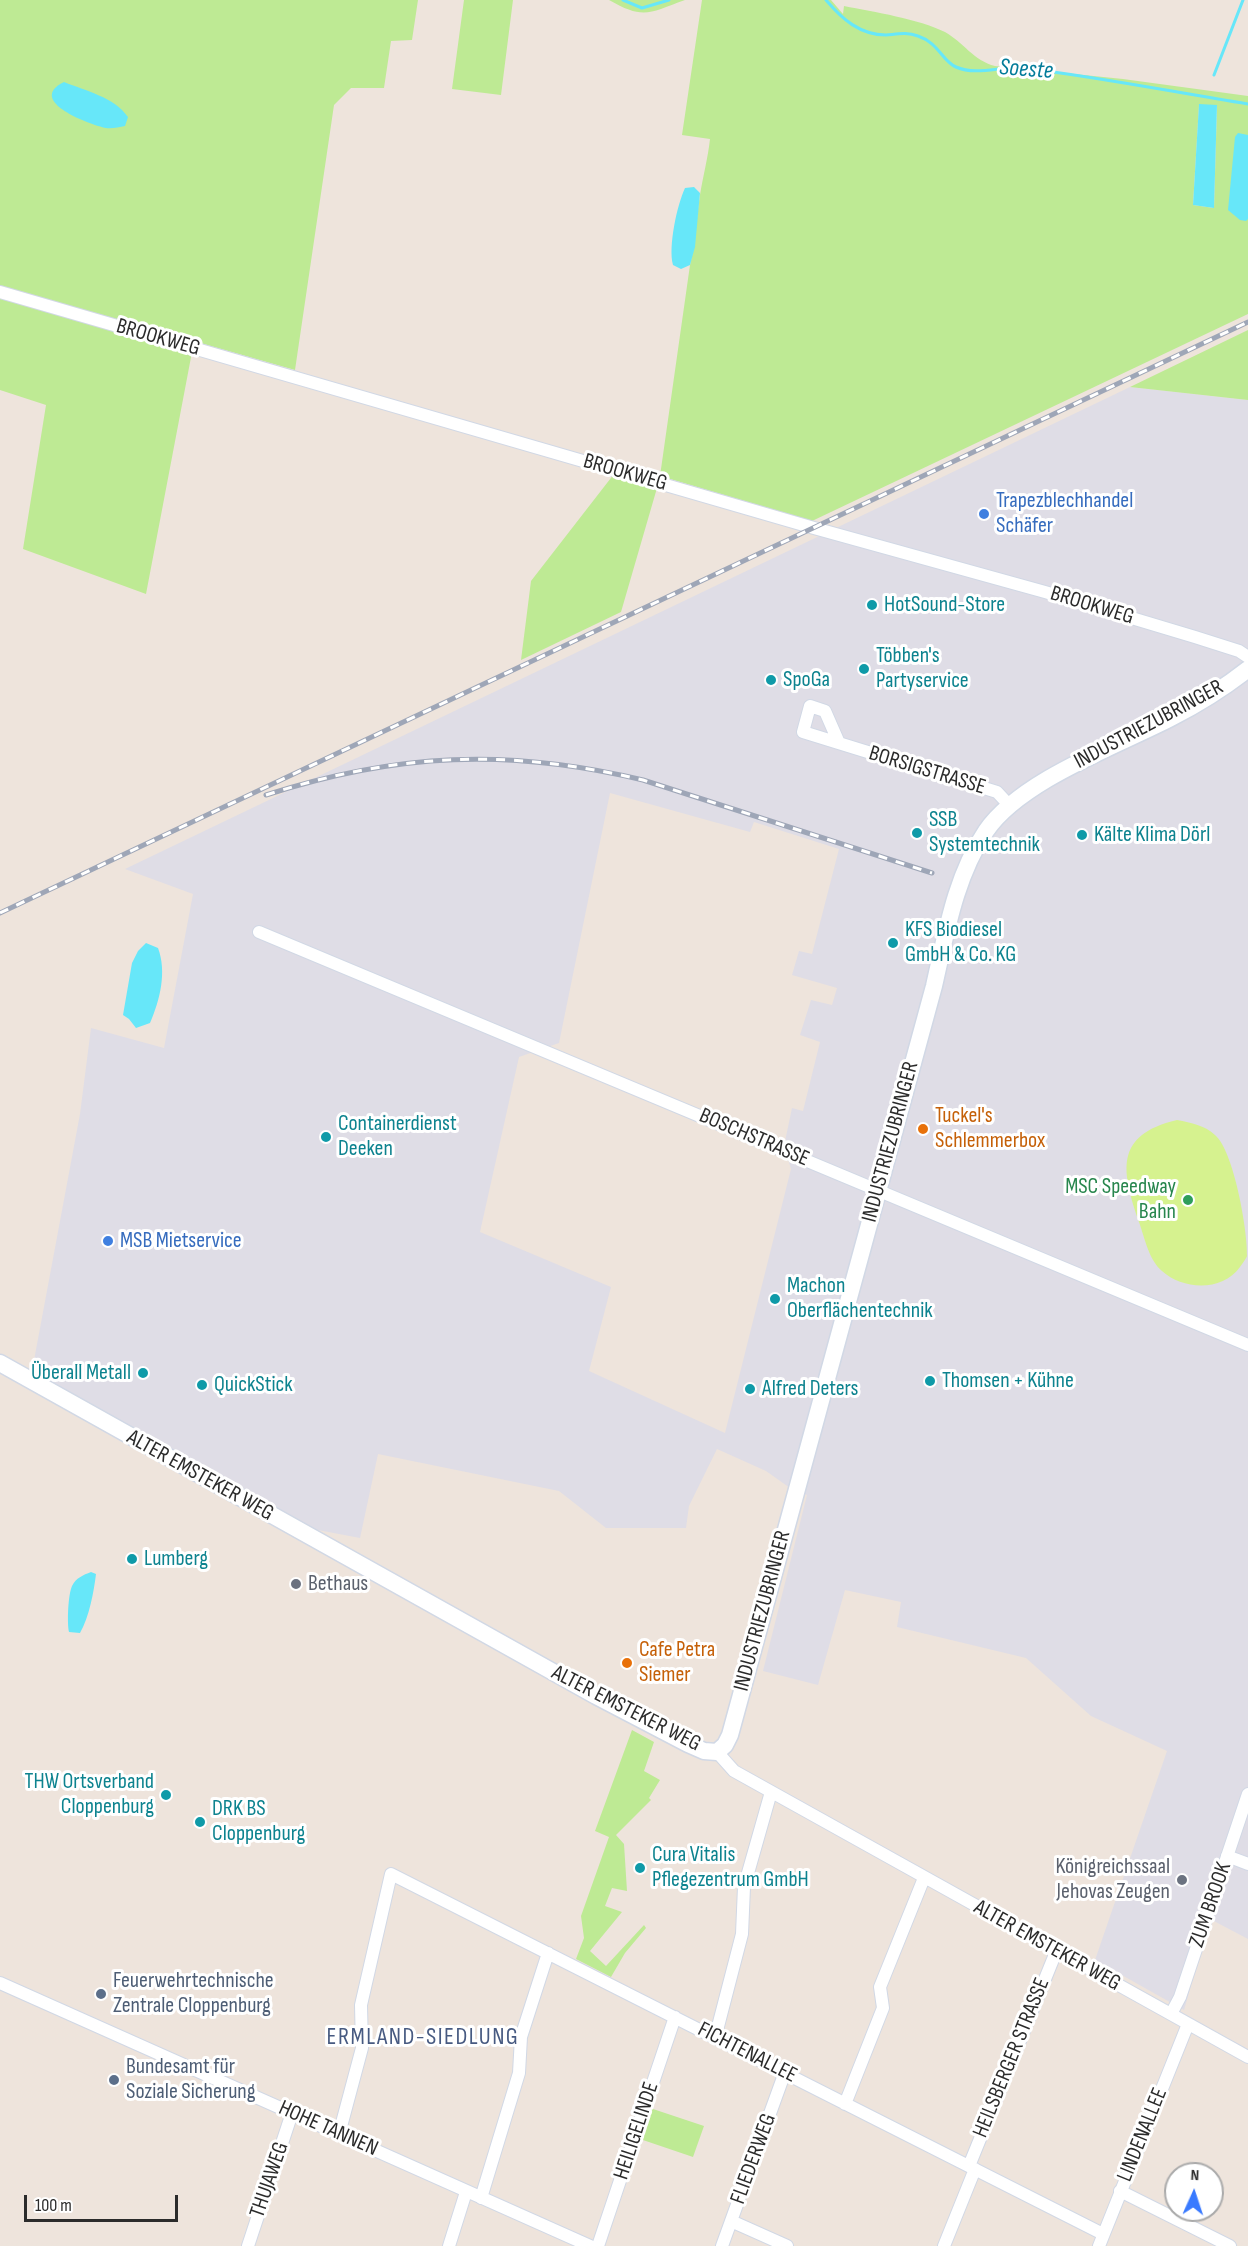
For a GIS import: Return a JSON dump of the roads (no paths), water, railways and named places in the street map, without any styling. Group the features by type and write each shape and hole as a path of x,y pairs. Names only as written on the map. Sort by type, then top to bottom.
{"street":[{"name":"BROOKWEG","path":"0,292 1045,592 1228,647 1248,657"},
{"name":"INDUSTRIEZUBRINGER","path":"717,1752 725,1745 730,1735 934,986 952,910 963,878 987,830 1010,806 1054,775 1173,717 1230,683 1248,669"},
{"name":"BORSIGSTRASSE","path":"839,743 997,792 1010,806"},
{"name":"BOSCHSTRASSE","path":"259,932 1248,1345"},
{"name":"ALTER EMSTEKER WEG","path":"0,1363 605,1701 688,1744 704,1751 717,1752 734,1771 1248,2057"},
{"path":"716,2038 742,1934 744,1887 771,1792"},
{"name":"ZUM BROOK","path":"1172,2014 1180,1997 1248,1794"},
{"path":"1227,1856 1248,1864"},
{"name":"FICHTENALLEE","path":"339,2134 362,2048 361,2005 391,1874 972,2167 1101,2240"},
{"path":"845,2104 883,2008 880,1987 924,1878"},
{"name":"HEILSBERGER STRASSE","path":"944,2246 972,2167 1056,1952"},
{"path":"481,2198 519,2073 521,2037 548,1953"},
{"name":"HOHE TANNEN","path":"0,1983 590,2246"},
{"name":"HEILIGELINDE","path":"598,2246 675,2017"},
{"name":"LINDENALLEE","path":"1101,2240 1188,2024"},
{"name":"FLIEDERWEG","path":"722,2246 785,2072"},
{"name":"THUJAWEG","path":"248,2246 292,2114"},
{"path":"1120,2191 1230,2246"},
{"path":"449,2246 466,2192"},
{"path":"731,2221 787,2246"}],"water":[{"path":"64,82 99,95 115,104 128,117 125,126 106,128 65,111 56,104 52,97 54,89"},
{"path":"1199,104 1217,105 1214,208 1193,205"},
{"path":"1238,133 1248,135 1248,219 1246,221 1240,220 1228,210 1235,137"},
{"path":"694,187 700,193 695,247 690,265 681,269 673,265 674,226 685,188"},
{"path":"146,943 158,948 162,967 161,986 150,1023 136,1028 123,1015 132,963 138,951"},
{"path":"91,1572 96,1574 86,1620 80,1633 69,1632 68,1609 72,1586 78,1579"}],"waterway":[{"name":"Soeste","path":"623,0 642,8 669,0"},
{"name":"Soeste","path":"826,0 852,25 877,34 918,36 936,47 951,64 964,70 1023,68 1248,104"},
{"path":"1214,75 1243,0"}],"railway":[{"path":"0,913 1248,322"},
{"path":"266,795 361,770 407,763 453,760 546,763 643,780 932,873"}],"place":[{"name":"Trapezblechhandel Schäfer","path":"984,514"},
{"name":"HotSound-Store","path":"872,605"},
{"name":"Többen's Partyservice","path":"864,669"},
{"name":"SpoGa","path":"771,680"},
{"name":"SSB Systemtechnik","path":"917,833"},
{"name":"Kälte Klima Dörl","path":"1082,835"},
{"name":"KFS Biodiesel GmbH & Co. KG","path":"893,943"},
{"name":"Tuckel's Schlemmerbox","path":"923,1129"},
{"name":"Containerdienst Deeken","path":"326,1137"},
{"name":"MSC Speedway Bahn","path":"1188,1200"},
{"name":"MSB Mietservice","path":"108,1241"},
{"name":"Machon Oberflächentechnik","path":"775,1299"},
{"name":"Überall Metall","path":"143,1373"},
{"name":"Thomsen + Kühne","path":"930,1381"},
{"name":"QuickStick","path":"202,1385"},
{"name":"Alfred Deters","path":"750,1389"},
{"name":"Lumberg","path":"132,1559"},
{"name":"Bethaus","path":"296,1584"},
{"name":"Cafe Petra Siemer","path":"627,1663"},
{"name":"THW Ortsverband Cloppenburg","path":"166,1795"},
{"name":"DRK BS Cloppenburg","path":"200,1822"},
{"name":"Cura Vitalis Pflegezentrum GmbH","path":"640,1868"},
{"name":"Königreichssaal Jehovas Zeugen","path":"1182,1880"},
{"name":"Feuerwehrtechnische Zentrale Cloppenburg","path":"101,1994"},
{"name":"Bundesamt für Soziale Sicherung","path":"114,2080"}],"district":[{"name":"ERMLAND-SIEDLUNG","path":"423,2038"}]}
